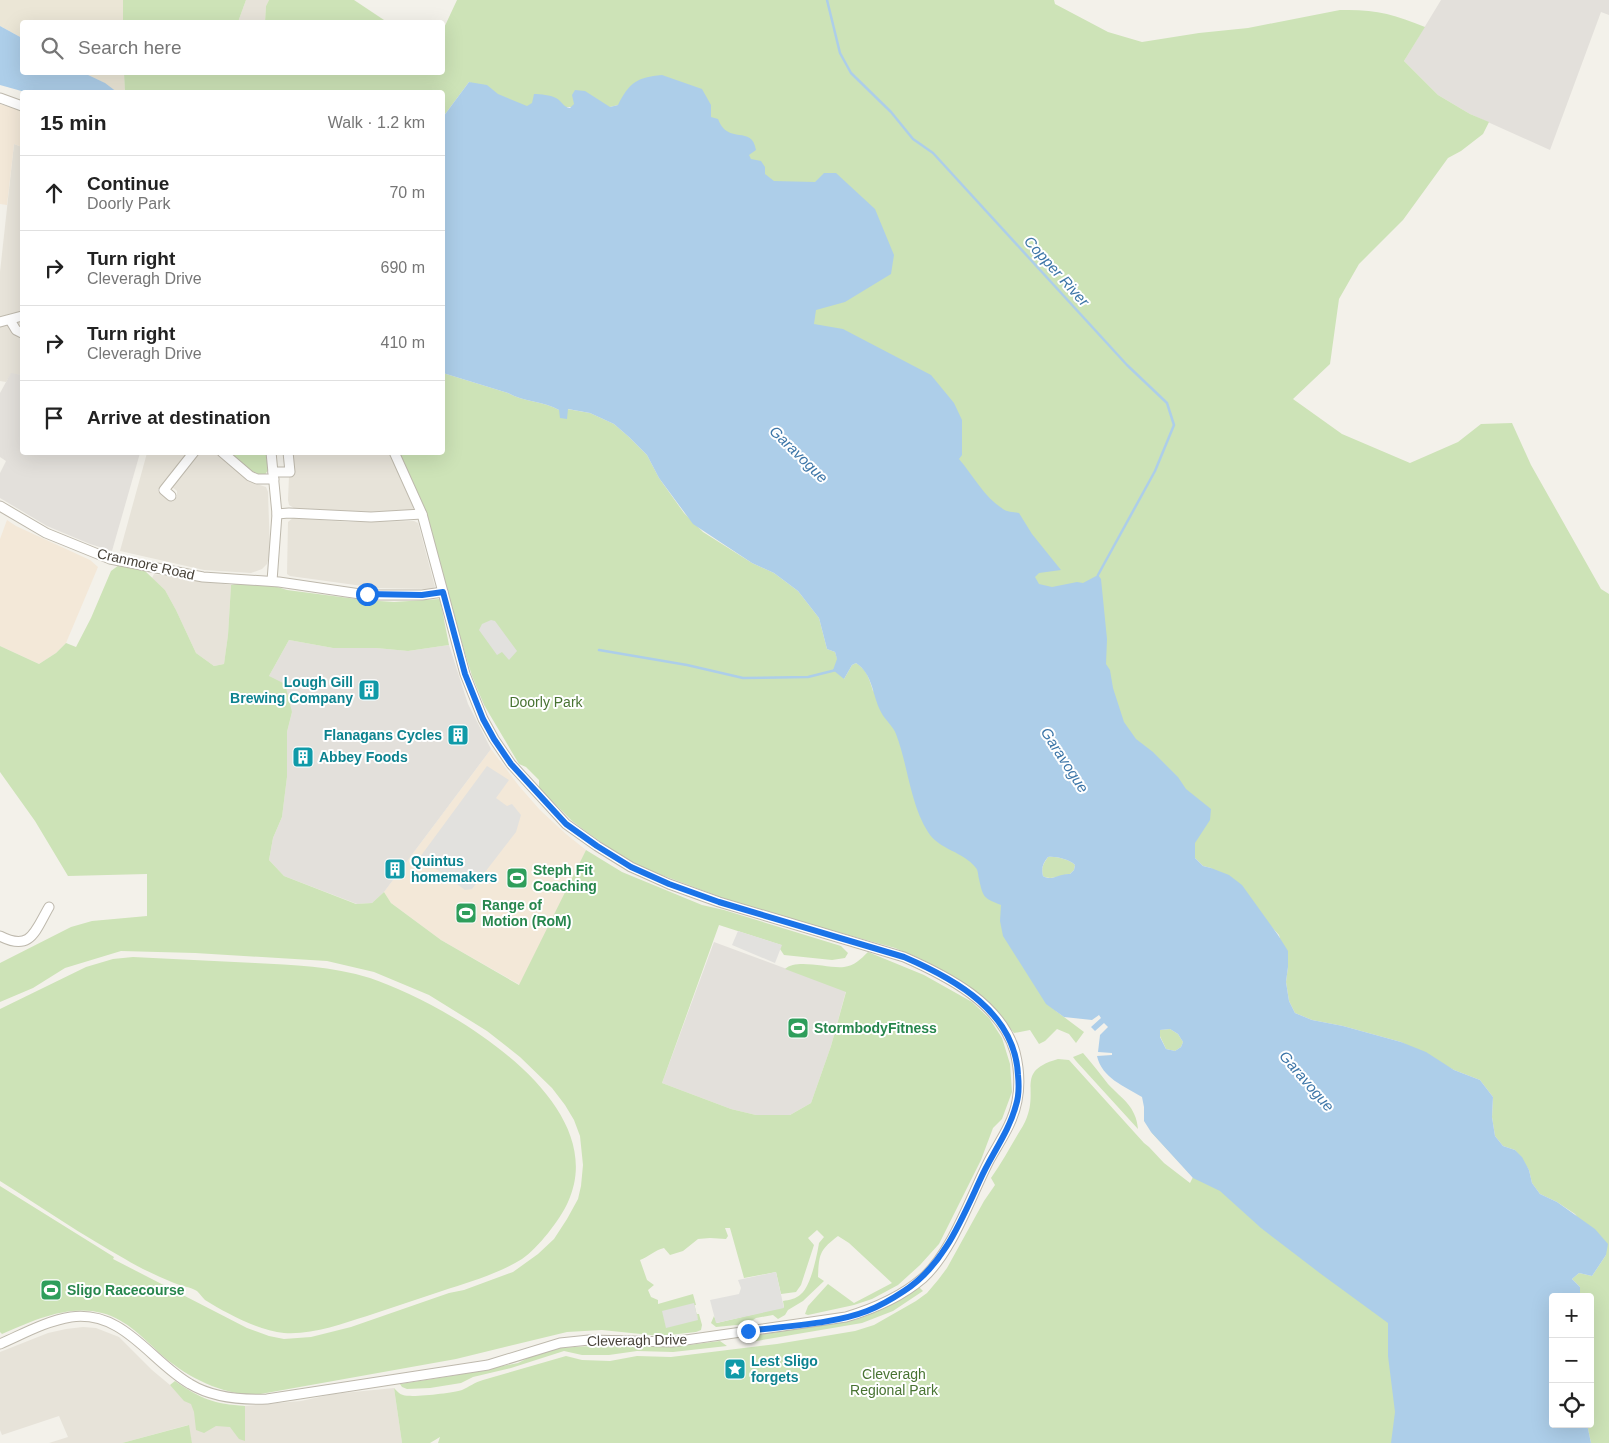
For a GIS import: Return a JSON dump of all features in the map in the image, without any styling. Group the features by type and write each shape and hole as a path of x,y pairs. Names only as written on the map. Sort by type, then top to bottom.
{"street":[{"path":"0,98 20,105"},
{"path":"0,322 20,317"},
{"path":"10,320 20,333"},
{"path":"172,496 164,490 192,455"},
{"path":"226,455 250,476 257,479 290,472 288,455"},
{"path":"272,455 276,514 272,582 367,594 422,595 443,592 422,514 395,455"},
{"name":"Cranmore Road","path":"0,506 46,533 110,558 202,577 272,582"},
{"path":"276,514 289,513 371,518 422,514"},
{"name":"Cleveragh Drive","path":"0,1344 61,1319 87,1317 105,1320 122,1328 174,1374 191,1385 216,1395 230,1398 245,1400 267,1399 488,1365 560,1343 589,1340 672,1342 846,1317 884,1303 924,1277 948,1244 990,1159 1006,1132 1017,1102 1019,1088 1015,1052 1009,1037 994,1014 979,1000 957,985 904,957 719,902 669,884 631,867 566,824 511,764 483,719 465,674 443,592"},
{"path":"0,936 13,943 26,941 32,937 49,908"}],"shaded area":[{"path":"0,0 123,0 123,20 20,20 20,37 0,26"},
{"path":"246,0 269,0 266,6 265,20 239,20"},
{"path":"1441,0 1609,0 1609,15 1601,12 1550,150 1470,114 1438,95 1404,61"},
{"path":"88,75 124,75 125,90 114,90"},
{"path":"0,104 20,110 20,146 14,144 7,205 0,204"},
{"path":"14,144 20,146 20,375 11,374 6,382 0,381 0,272"},
{"path":"11,373 20,375 20,455 139,455 112,551 47,526 0,498 0,473 6,461 0,457 0,393"},
{"path":"146,455 187,455 158,490 172,500 177,497 177,491 172,487 198,455 219,455 254,483 266,487 268,492 270,553 267,564 262,569 251,573 204,570 120,551"},
{"path":"292,455 390,455 413,505 413,509 411,511 370,512 294,508 289,505 288,500 289,476 294,473"},
{"path":"293,518 349,522 414,521 418,523 435,587 431,589 377,588 290,576 287,574 288,522"},
{"path":"7,520 90,560 98,567 66,643 56,653 39,664 0,646 0,539"},
{"path":"154,574 231,585 224,664 214,666 196,653 165,590 152,578"},
{"path":"491,620 495,621 517,651 509,660 502,652 497,655 479,630 482,624"},
{"path":"289,640 333,648 376,648 408,651 449,645 468,704 491,749 384,892 372,903 357,904 284,876 269,860 273,838 282,817 287,777 287,732 292,712 269,676"},
{"path":"491,749 540,810 586,850 520,985 441,940 391,903 384,892"},
{"path":"487,766 509,780 496,798 507,806 512,804 521,815 516,832 472,889 465,890 420,857"},
{"path":"738,931 782,945 775,963 732,945"},
{"path":"714,942 846,991 831,1046 811,1103 790,1115 756,1115 731,1109 662,1083"},
{"path":"776,1272 784,1308 716,1323 710,1300 739,1294 741,1288 738,1280"},
{"path":"694,1303 698,1320 666,1328 662,1311"},
{"path":"83,1327 96,1328 119,1337 170,1385 198,1401 221,1408 301,1401 333,1394 394,1388 402,1443 192,1443 188,1425 122,1443 49,1443 68,1437 59,1416 2,1435 0,1430 0,1352 48,1333"}],"green space":[{"path":"123,0 246,0 239,20 123,20"},
{"path":"269,0 354,0 384,20 265,20 266,6"},
{"path":"457,0 1054,0 1055,4 1108,32 1142,42 1248,28 1340,10 1363,10 1384,13 1425,27 1404,61 1438,95 1470,114 1489,122 1483,134 1461,151 1448,158 1403,220 1359,264 1339,299 1330,364 1293,399 1342,434 1410,463 1458,442 1481,424 1512,423 1531,465 1601,589 1609,594 1609,1443 1591,1443 1588,1428 1594,1428 1594,1293 1580,1293 1580,1287 1572,1279 1579,1273 1592,1276 1606,1255 1575,1214 1540,1194 1532,1183 1529,1170 1515,1150 1503,1146 1495,1136 1492,1117 1493,1097 1480,1080 1454,1070 1401,1042 1343,1026 1312,1020 1295,1013 1289,1001 1286,982 1288,967 1279,935 1211,868 1203,866 1195,858 618,105 610,107 565,107 530,111 469,82 445,114 445,90 125,90 124,75 445,75 445,26"},
{"name":"Doorly Park","path":"445,374 559,410 567,409 590,413 614,424 647,455 659,478 684,513 703,532 752,563 774,573 798,591 819,618 827,649 835,652 844,679 852,665 856,663 869,678 873,691 902,702 1056,1011 1084,1032 1076,1043 1069,1034 1057,1029 1045,1041 1039,1044 1030,1030 1014,1033 996,1010 980,995 921,959 895,948 765,912 723,898 651,871 624,858 572,821 539,788 539,780 526,767 519,764 484,705 472,676 448,597 400,455 445,455"},
{"path":"230,455 268,455 269,468 265,475 258,477"},
{"path":"119,565 136,566 145,571 165,590 196,653 214,666 224,664 231,585 259,584 287,590 364,600 394,602 440,599 449,645 408,651 376,648 333,648 289,640 269,676 285,684 292,712 287,732 287,777 282,817 273,838 269,860 284,876 356,904 372,903 384,892 391,903 441,940 519,985 586,850 622,872 702,905 841,946 848,953 845,958 832,960 784,955 780,949 781,945 719,925 662,1083 731,1109 756,1115 790,1115 811,1103 831,1046 846,992 785,969 797,964 844,967 854,964 868,952 924,975 972,1002 989,1018 1002,1038 1010,1064 1012,1092 1002,1119 993,1128 981,1160 939,1244 898,1285 872,1299 854,1305 808,1315 805,1314 808,1306 828,1284 854,1303 892,1283 849,1243 838,1236 827,1245 820,1257 818,1277 824,1281 803,1301 788,1310 785,1315 778,1319 773,1315 756,1318 747,1324 716,1327 711,1323 714,1316 717,1323 784,1307 783,1301 799,1296 808,1284 819,1243 824,1237 817,1230 808,1238 814,1245 801,1285 796,1292 781,1294 776,1272 744,1278 730,1228 725,1228 728,1236 726,1239 698,1239 683,1251 670,1255 664,1248 640,1260 647,1280 654,1285 648,1290 651,1297 658,1300 658,1304 693,1294 698,1320 697,1314 699,1314 702,1325 701,1330 696,1332 660,1336 602,1330 567,1332 456,1359 255,1395 230,1392 206,1384 174,1365 128,1325 102,1313 89,1311 63,1312 38,1319 2,1334 0,1332 0,1186 114,1257 113,1259 247,1328 284,1339 311,1337 351,1327 513,1272 538,1254 554,1239 578,1199 581,1186 583,1165 580,1136 574,1120 552,1088 520,1057 487,1031 429,995 374,972 327,961 195,953 121,951 65,968 33,988 0,1002 0,963 71,927 92,921 147,916 147,874 68,876 35,821 0,772 0,646 39,664 56,653 66,643 76,647 111,571"},
{"path":"1048,857 1069,861 1075,865 1074,870 1070,874 1056,877 1049,878 1043,876 1043,866"},
{"path":"133,957 284,964 341,971 370,978 403,991 440,1010 479,1034 515,1062 546,1094 567,1128 576,1164 568,1202 560,1217 535,1248 522,1259 503,1269 473,1281 367,1316 326,1328 295,1333 274,1332 233,1316 205,1300 197,1291 137,1266 77,1231 0,1181 0,1009 86,967 113,959"},
{"path":"1170,1029 1178,1034 1183,1042 1181,1047 1175,1051 1166,1049 1159,1034 1160,1030"},
{"path":"1083,1053 1131,1109 1137,1121 1138,1129 1073,1057"},
{"name":"Cleveragh Regional Park","path":"1058,1059 1069,1060 1144,1143 1164,1163 1190,1183 1193,1177 1151,1132 1396,1301 1417,1443 438,1443 440,1437 430,1443 402,1443 394,1388 400,1394 408,1396 432,1395 462,1390 480,1381 566,1356 582,1360 610,1361 637,1356 671,1357 777,1344 855,1331 874,1325 916,1301 927,1293 947,1268 984,1201 995,1185 991,1178 1027,1117 1030,1107 1033,1075 1037,1069"},
{"path":"918,1286 923,1291 893,1311 862,1323 745,1343 752,1336 858,1319 878,1311"},
{"path":"720,1341 727,1346 673,1352 637,1351 609,1355 582,1355 564,1351 511,1368 473,1377 461,1383 430,1388 407,1389 400,1384 518,1363 534,1355 558,1348 591,1346 673,1347"},
{"path":"175,1381 208,1400 245,1406 245,1441 239,1439 230,1427 216,1426 204,1433 196,1430 191,1404 184,1401 170,1385"},
{"path":"189,1425 192,1443 122,1443"}],"water":[{"path":"0,26 20,37 20,75 88,75 114,90 20,91 0,85"},
{"name":"Garavogue","path":"662,75 702,89 711,105 711,117 718,119 722,127 728,132 745,136 754,142 756,150 749,155 751,159 761,161 765,167 765,174 774,181 815,182 824,173 836,173 875,209 894,255 891,274 845,302 816,310 814,324 843,329 931,375 954,403 962,420 962,455 959,459 984,492 996,504 1006,511 1019,513 1032,534 1061,570 1039,573 1035,577 1039,584 1052,587 1077,582 1083,583 1098,575 1101,579 1107,639 1106,664 1110,670 1113,688 1124,722 1136,739 1153,752 1178,777 1186,789 1211,809 1210,820 1195,843 1195,858 1203,866 1229,875 1242,885 1278,935 1288,951 1286,982 1289,1001 1295,1013 1312,1020 1343,1026 1401,1042 1426,1052 1454,1070 1480,1080 1493,1097 1492,1117 1495,1136 1503,1146 1515,1150 1522,1157 1529,1170 1532,1183 1540,1194 1557,1202 1595,1229 1608,1244 1606,1255 1592,1276 1579,1273 1572,1279 1580,1287 1580,1293 1549,1293 1549,1428 1588,1428 1591,1443 1391,1443 1395,1412 1388,1356 1388,1323 1261,1228 1220,1191 1193,1178 1151,1132 1144,1121 1142,1097 1115,1081 1100,1064 1097,1056 1112,1055 1112,1053 1098,1052 1100,1035 1108,1027 1104,1023 1095,1031 1091,1027 1101,1018 1099,1015 1092,1020 1064,1017 1046,1004 1003,936 1000,921 1001,905 985,896 977,869 965,858 938,843 928,832 922,821 913,797 896,734 881,712 866,673 856,663 852,665 844,679 833,670 837,659 835,652 827,649 819,618 798,591 774,573 752,563 693,524 659,478 647,455 614,424 590,413 568,409 567,419 560,418 559,410 553,407 445,374 445,114 469,82 487,85 498,94 527,106 532,103 534,94 537,94 554,97 570,108 574,104 572,95 575,90 585,91 610,107 618,105 630,86 646,77","holes":["1048,857 1069,861 1075,865 1074,870 1070,874 1053,878 1043,876 1043,866","1170,1029 1178,1034 1183,1042 1181,1047 1175,1051 1166,1049 1160,1037 1160,1030"]}],"waterway":[{"name":"Copper River","path":"827,0 840,53 851,73 891,112 913,139 933,153 1127,365 1167,403 1174,425 1155,471 1098,575"},
{"path":"599,650 687,665 743,678 808,677 836,670"}],"place":[{"name":"Lough Gill Brewing Company","path":"369,690"},
{"name":"Flanagans Cycles","path":"458,735"},
{"name":"Abbey Foods","path":"303,757"},
{"name":"Quintus homemakers","path":"395,869"},
{"name":"Steph Fit Coaching","path":"517,878"},
{"name":"Range of Motion (RoM)","path":"466,913"},
{"name":"StormbodyFitness","path":"798,1028"},
{"name":"Sligo Racecourse","path":"51,1290"},
{"name":"Lest Sligo forgets","path":"735,1369"}],"route":[{"path":"367,594 422,595 443,592 465,674 483,719 494,739 511,764 548,806 566,824 597,846 631,867 669,884 719,902 861,943 904,957 927,967 979,1000 994,1014 1009,1037 1015,1052 1018,1068 1019,1088 1014,1114 948,1244 924,1277 884,1303 866,1311 846,1317 748,1331"}]}
